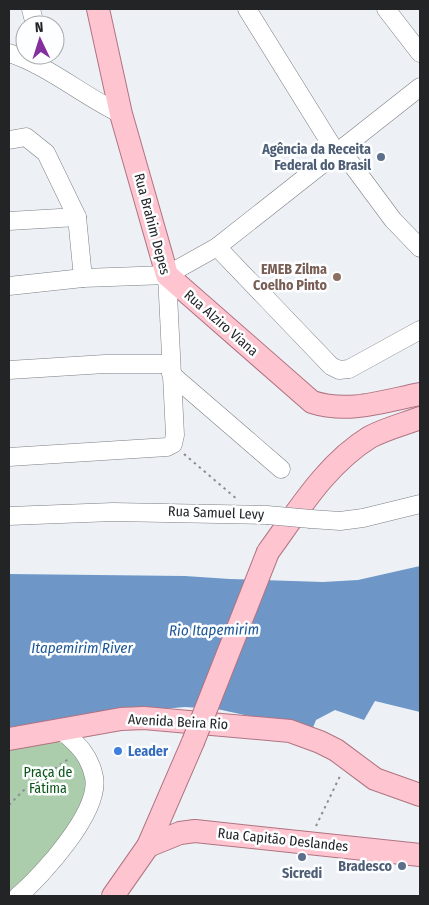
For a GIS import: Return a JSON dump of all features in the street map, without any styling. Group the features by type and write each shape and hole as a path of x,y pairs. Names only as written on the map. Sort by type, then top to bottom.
{"main road":[{"name":"Rua Brahim Depes","path":"98,9 121,114 167,275"},
{"name":"Rua Alziro Viana","path":"167,275 312,402 330,408 352,408 420,394"},
{"path":"113,896 148,846 193,742 268,552 324,477 346,453 372,436 420,418"},
{"name":"Avenida Beira Rio","path":"9,739 62,731 106,721 144,718 290,731 320,742 348,758 375,779 420,795"},
{"name":"Rua Capitão Deslandes","path":"148,846 180,833 195,832 308,842 420,855"}],"street":[{"path":"247,9 339,152 393,220 420,248"},
{"path":"386,9 420,53"},
{"path":"47,65 96,103 121,114"},
{"path":"9,286 83,278 167,275 217,247 420,87"},
{"path":"9,140 26,137 46,153 77,217 83,278"},
{"path":"9,221 77,217"},
{"path":"217,247 331,366 339,370 349,369 420,330"},
{"name":"Rua Brahim Depes","path":"167,275 175,435 173,444"},
{"path":"9,370 105,364 171,369 281,468"},
{"path":"9,457 167,447 173,444"},
{"name":"Rua Samuel Levy","path":"9,516 122,512 260,514 340,521 363,518 420,504"},
{"path":"18,896 54,858 86,814 93,792 94,778 82,748 62,731"}],"path":[{"path":"173,444 260,514"},
{"path":"9,805 24,790 82,748"},
{"path":"308,842 348,758"}],"green space":[{"name":"Praça de Fátima","path":"46,740 70,747 82,760 88,779 85,799 69,829 58,844 33,872 9,894 9,744"}],"water":[{"name":"Itapemirim River","path":"420,566 420,712 375,701 364,720 335,710 316,720 312,730 217,709 185,707 152,710 9,735 9,574 185,576 323,582 358,580"}],"place":[{"name":"Agência da Receita Federal do Brasil","path":"381,157"},
{"name":"EMEB Zilma Coelho Pinto","path":"337,277"},
{"name":"Leader","path":"118,751"},
{"name":"Sicredi","path":"302,857"},
{"name":"Bradesco","path":"402,866"}],"water label":[{"name":"Rio Itapemirim","path":"214,630"}]}
